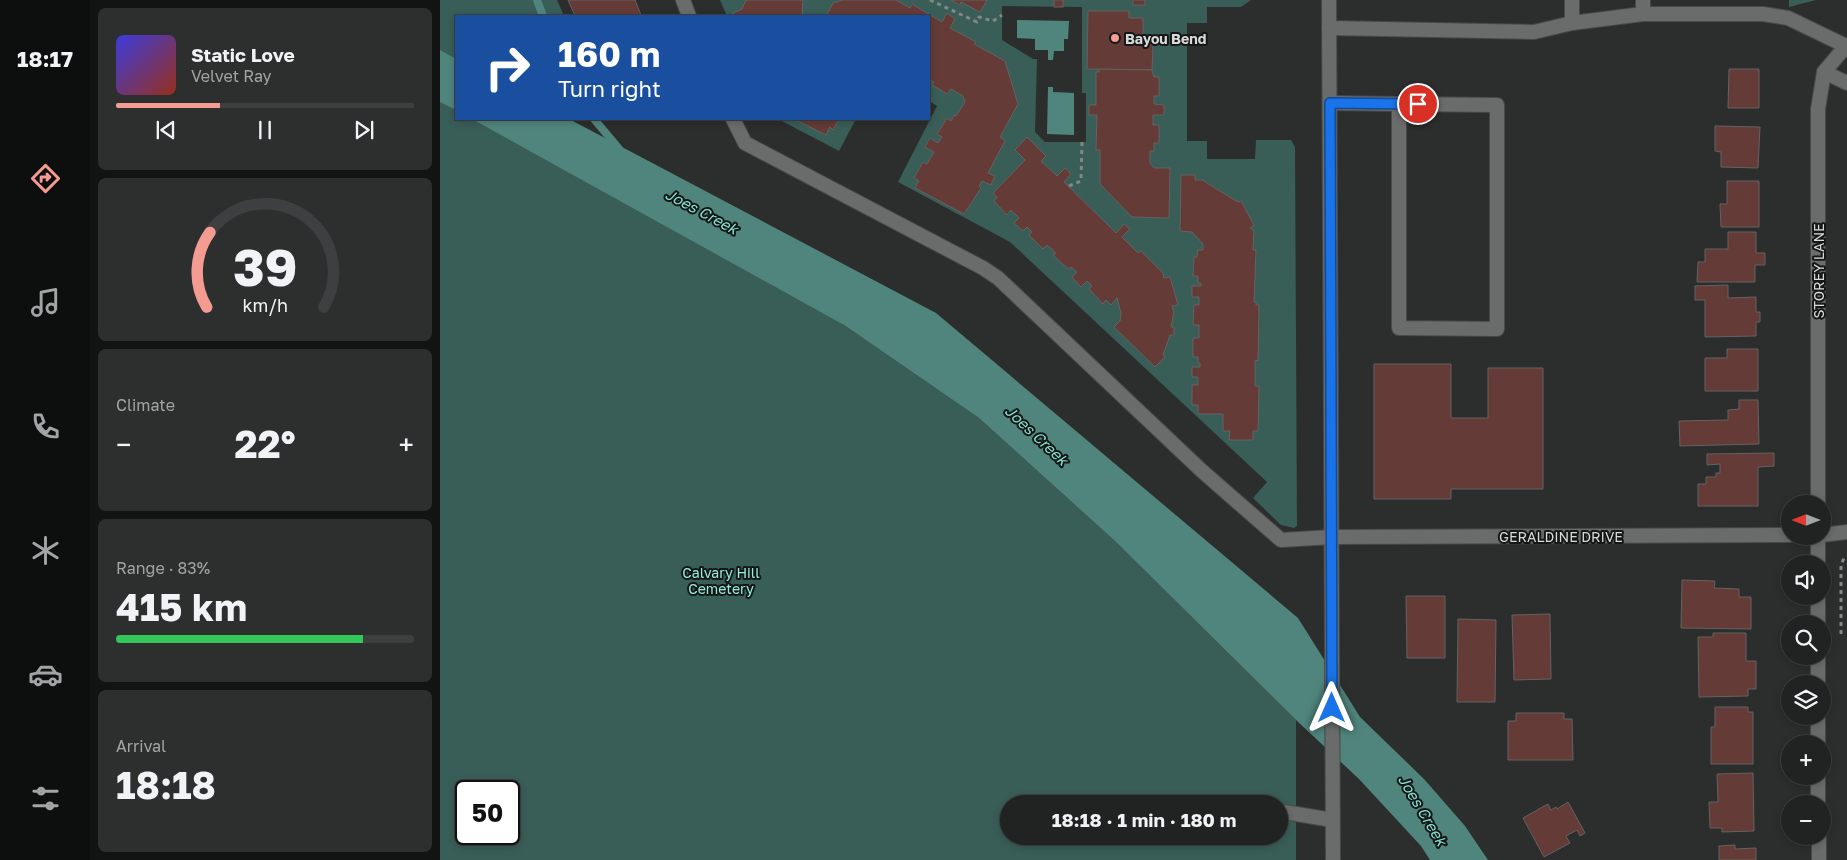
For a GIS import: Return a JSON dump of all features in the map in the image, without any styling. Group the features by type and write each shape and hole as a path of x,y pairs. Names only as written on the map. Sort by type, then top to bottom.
{"street":[{"path":"683,0 689,15"},
{"path":"1329,0 1333,860"},
{"path":"1572,0 1572,23"},
{"path":"1329,28 1534,32 1643,7 1763,14 1788,18 1846,46 1824,72 1847,84"},
{"name":"STOREY LANE","path":"1818,495 1818,108 1824,72"},
{"path":"1330,103 1497,105 1496,329 1398,328 1399,104"},
{"name":"GERALDINE DRIVE","path":"734,120 745,143 780,163 854,198 998,278 1202,471 1281,540 1332,537 1781,535"},
{"path":"1831,534 1847,532"},
{"path":"1288,813 1332,820"},
{"path":"1818,845 1819,860"}],"path":[{"path":"930,0 977,22 979,16 993,21 1002,15"},
{"path":"1069,186 1081,181 1082,142"},
{"path":"1842,634 1842,565 1844,558 1847,558"}],"green space":[{"name":"Calvary Hill Cemetery","path":"440,0 557,0 564,15 455,15 455,120 568,120 844,325 979,418 1116,542 1296,720 1296,860 440,860"},
{"path":"720,0 1251,0 1241,7 1207,7 1207,23 1187,23 1187,141 1207,141 1207,159 1255,159 1256,140 1291,140 1295,147 1297,526 1294,528 1281,525 1253,498 1267,482 1010,242 898,182 937,106 930,102 930,15 727,15","holes":["1002,6 1082,7 1082,93 1086,93 1086,142 1045,142 1035,132 1037,59 1033,59 1002,40"]},
{"path":"1789,0 1816,0 1789,7"},
{"path":"780,120 855,120 839,151"}],"water":[{"path":"1017,20 1069,21 1068,39 1064,39 1064,51 1054,51 1053,60 1048,60 1048,50 1035,50 1035,39 1017,38"},
{"path":"440,50 455,58 455,110 440,102"},
{"path":"1048,87 1053,87 1053,92 1074,93 1074,135 1047,134"},
{"name":"Joes Creek","path":"474,120 571,120 936,313 1298,618 1360,717 1424,779 1465,826 1488,860 1430,860 1421,846 1359,779 1296,720 1116,542 979,418 844,325"}],"building":[{"path":"568,0 635,0 641,15 575,15"},
{"path":"746,0 803,0 802,15 734,15 733,13 742,9"},
{"path":"842,0 896,0 910,8 912,4 942,22 947,13 955,19 950,28 1005,61 1018,104 1000,137 1005,141 988,173 995,176 991,185 982,181 979,186 981,188 964,214 915,188 919,181 914,178 923,162 927,164 934,152 925,147 930,138 938,143 942,137 937,134 947,118 951,121 965,102 963,96 951,89 947,94 932,85 934,82 930,80 930,15 827,15 833,3"},
{"path":"951,0 987,0 980,12 961,2 960,5"},
{"path":"1054,0 1063,0 1063,7 1054,7"},
{"path":"1133,0 1145,0 1145,5 1133,5"},
{"name":"Bayou Bend","path":"1088,11 1129,11 1129,18 1143,18 1143,45 1153,45 1152,70 1087,69"},
{"path":"1099,69 1152,70 1154,77 1159,77 1159,96 1154,96 1154,104 1164,105 1164,115 1153,115 1153,125 1159,125 1159,143 1154,143 1154,151 1150,151 1150,163 1154,168 1170,168 1169,218 1132,217 1100,184 1100,150 1096,150 1097,115 1089,115 1089,105 1096,105 1096,72 1099,72"},
{"path":"1729,69 1759,69 1759,108 1728,108"},
{"path":"796,120 838,120 833,130 830,127 826,135"},
{"path":"1715,126 1760,127 1758,168 1721,167 1721,152 1715,151"},
{"path":"1027,137 1046,156 1041,161 1057,176 1065,168 1071,174 1064,182 1116,233 1124,224 1130,229 1122,237 1138,253 1141,251 1163,273 1164,278 1170,277 1178,305 1172,306 1174,312 1171,327 1174,327 1174,335 1170,335 1163,355 1165,357 1155,367 1114,327 1120,321 1121,313 1117,298 1111,305 1106,300 1103,304 1089,289 1092,286 1087,281 1081,287 1072,277 1077,272 1071,267 1068,269 1053,255 1056,253 1047,245 1043,249 1029,235 1032,232 1027,227 1023,231 1014,223 1019,218 1011,210 1007,215 994,201 997,197 993,193 1025,160 1015,150"},
{"path":"1181,175 1195,175 1195,180 1202,180 1238,202 1241,201 1254,225 1250,228 1254,231 1253,250 1256,250 1254,302 1256,302 1256,305 1259,305 1258,361 1255,360 1255,386 1259,386 1258,431 1253,431 1253,440 1229,440 1230,431 1223,431 1223,414 1198,414 1198,405 1192,405 1192,385 1198,385 1198,377 1192,377 1192,367 1200,367 1200,363 1198,363 1198,357 1193,357 1193,338 1199,338 1199,325 1193,325 1194,305 1199,305 1199,297 1192,297 1192,286 1201,286 1201,283 1198,283 1198,276 1193,276 1194,257 1197,257 1198,250 1203,250 1203,244 1192,232 1180,231"},
{"path":"1727,181 1759,181 1759,227 1721,227 1720,204 1727,204"},
{"path":"1728,232 1756,232 1756,253 1765,253 1765,265 1755,265 1755,282 1697,282 1698,262 1705,262 1705,249 1728,249"},
{"path":"1728,285 1728,298 1756,297 1756,312 1760,312 1760,322 1756,322 1756,336 1705,337 1705,300 1695,300 1695,286"},
{"path":"1727,349 1758,349 1758,391 1705,391 1705,358 1727,358"},
{"path":"1374,364 1451,364 1451,418 1488,418 1488,368 1543,368 1543,489 1451,489 1451,499 1374,499"},
{"path":"1739,400 1758,400 1759,444 1680,446 1679,421 1728,420 1728,410 1739,409"},
{"path":"1774,453 1774,466 1758,467 1758,506 1698,506 1698,484 1706,484 1706,477 1716,477 1716,473 1720,473 1720,464 1707,465 1707,454"},
{"path":"1682,580 1715,581 1714,588 1739,589 1739,597 1751,597 1751,629 1681,628"},
{"path":"1406,596 1445,596 1445,658 1407,658"},
{"path":"1550,614 1551,679 1514,680 1512,615"},
{"path":"1458,619 1496,620 1495,702 1457,702"},
{"path":"1713,633 1746,633 1746,661 1756,661 1756,689 1748,689 1748,696 1699,697 1698,637 1713,637"},
{"path":"1715,707 1748,707 1748,712 1753,712 1753,764 1711,764 1711,727 1715,727"},
{"path":"1516,713 1564,713 1564,719 1572,719 1573,760 1508,760 1508,721 1516,721"},
{"path":"1753,773 1754,831 1722,832 1722,828 1710,828 1709,802 1718,802 1717,774"},
{"path":"1568,802 1585,833 1580,836 1577,830 1566,836 1570,843 1544,857 1523,818 1548,804 1551,810 1556,807 1557,809"},
{"path":"1735,845 1735,849 1756,848 1756,860 1719,860 1719,846"}],"waterway":[{"path":"537,0 543,15"},
{"path":"595,120 620,150"}],"place":[{"name":"Bayou Bend","path":"1115,38"}],"route":[{"path":"1332,708 1330,103 1418,104"}]}
